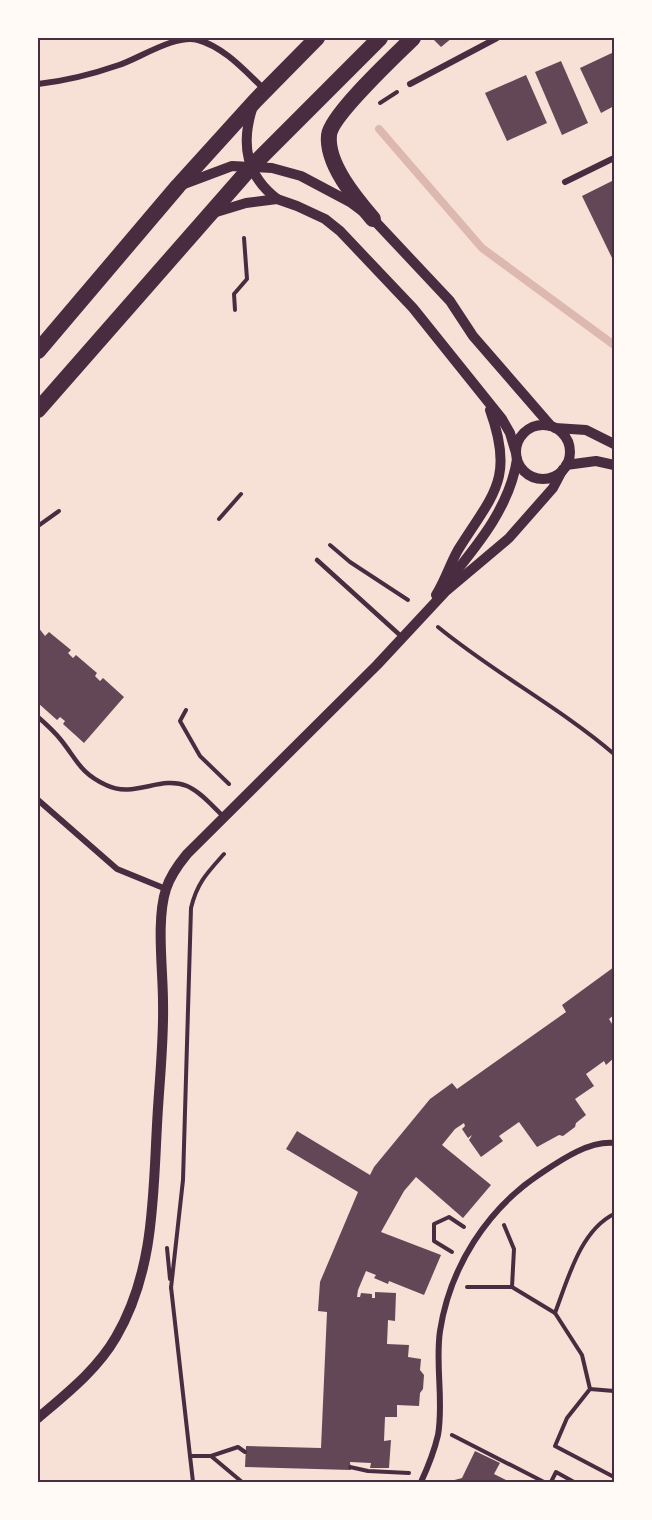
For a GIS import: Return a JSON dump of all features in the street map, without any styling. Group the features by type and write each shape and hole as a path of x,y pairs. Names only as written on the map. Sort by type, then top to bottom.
{"highway":[{"path":"38,351 178,186 260,96 317,38"},
{"path":"38,410 252,166 380,38"},
{"path":"374,219 342,178 330,148 329,133 339,116 413,38"}],"street":[{"path":"410,84 497,38"},
{"path":"38,84 76,77 118,65 174,42 190,39 204,42 231,58 260,96 245,139 252,166 262,185 277,199 311,211 340,231 413,308 510,433 522,469 535,477 551,477 565,467 596,461 615,465"},
{"path":"565,182 615,158"},
{"path":"38,1418 94,1367 115,1339 129,1312 141,1279 148,1245 161,1071 164,1010 162,921 166,889 178,865 377,665 445,592 509,538 554,488 570,451 566,438 553,427 473,336 450,301 374,219 337,193 284,170 239,165 178,186"},
{"path":"208,215 246,203 277,199"},
{"path":"435,598 456,554 485,511 499,478 501,449 499,433 488,402"},
{"path":"423,614 495,517 508,492 519,440 525,431 540,425 586,430 615,444"},
{"path":"38,800 117,869 166,889"},
{"path":"421,1482 432,1457 438,1428 440,1331 452,1287 477,1236 495,1213 518,1191 544,1172 588,1148 598,1144 615,1143"}],"lane":[{"path":"317,560 402,637"},
{"path":"38,717 59,737 77,765 107,786 130,790 171,782 179,784 194,790 224,817"}],"path":[{"path":"370,109 410,84"},
{"path":"235,310 234,294 247,279 244,238"},
{"path":"219,519 241,494"},
{"path":"38,526 59,511"},
{"path":"330,545 350,562 408,600"},
{"path":"435,624 479,658 567,717 615,754"},
{"path":"186,710 180,721 200,756 229,784"},
{"path":"171,1288 183,1180 191,908 195,891 203,876 225,854"},
{"path":"495,1213 507,1229 514,1249 512,1287"},
{"path":"555,1312 571,1273 593,1230 604,1219 615,1214"},
{"path":"464,1259 434,1241 434,1224 449,1217 477,1236"},
{"path":"167,1247 194,1482"},
{"path":"452,1287 512,1287 555,1312 582,1355 590,1389"},
{"path":"590,1389 615,1391"},
{"path":"590,1389 567,1418 555,1446 615,1477"},
{"path":"438,1428 544,1482"},
{"path":"190,1456 211,1456 238,1447 245,1452"},
{"path":"211,1456 242,1482"},
{"path":"350,1467 368,1471 424,1475"},
{"path":"551,1482 556,1472 574,1482"}],"building":[{"path":"432,38 452,38 441,47"},
{"path":"614,52 614,106 601,113 580,68"},
{"path":"561,61 588,123 562,135 535,72"},
{"path":"526,75 547,123 507,141 485,93"},
{"path":"614,180 614,262 582,196"},
{"path":"38,627 45,636 49,632 71,650 68,653 73,658 76,655 97,673 95,676 100,681 103,678 124,697 84,743 63,724 65,721 60,717 57,720 38,703"},
{"path":"614,967 614,1015 609,1019 614,1027 614,1058 606,1065 604,1061 586,1074 594,1086 575,1099 586,1115 563,1136 559,1135 537,1147 519,1122 499,1136 503,1141 481,1157 469,1140 472,1135 468,1138 462,1129 465,1126 464,1123 455,1129 442,1145 491,1185 463,1218 416,1177 404,1191 381,1232 441,1255 424,1295 389,1281 388,1284 374,1278 376,1275 366,1271 358,1290 357,1297 360,1297 361,1293 372,1294 372,1298 375,1298 375,1292 396,1293 395,1321 388,1320 387,1344 409,1345 408,1357 421,1359 420,1370 424,1375 419,1406 397,1405 397,1417 385,1417 384,1441 391,1440 389,1468 370,1468 371,1463 350,1462 351,1470 245,1467 246,1446 321,1448 327,1312 318,1311 320,1282 358,1192 286,1149 297,1131 370,1175 374,1167 430,1099 452,1083 457,1089 566,1012 562,1005"},
{"path":"475,1451 500,1463 494,1474 510,1482 447,1482 462,1478"}],"waterway":[{"path":"379,129 482,248 614,345"}]}
